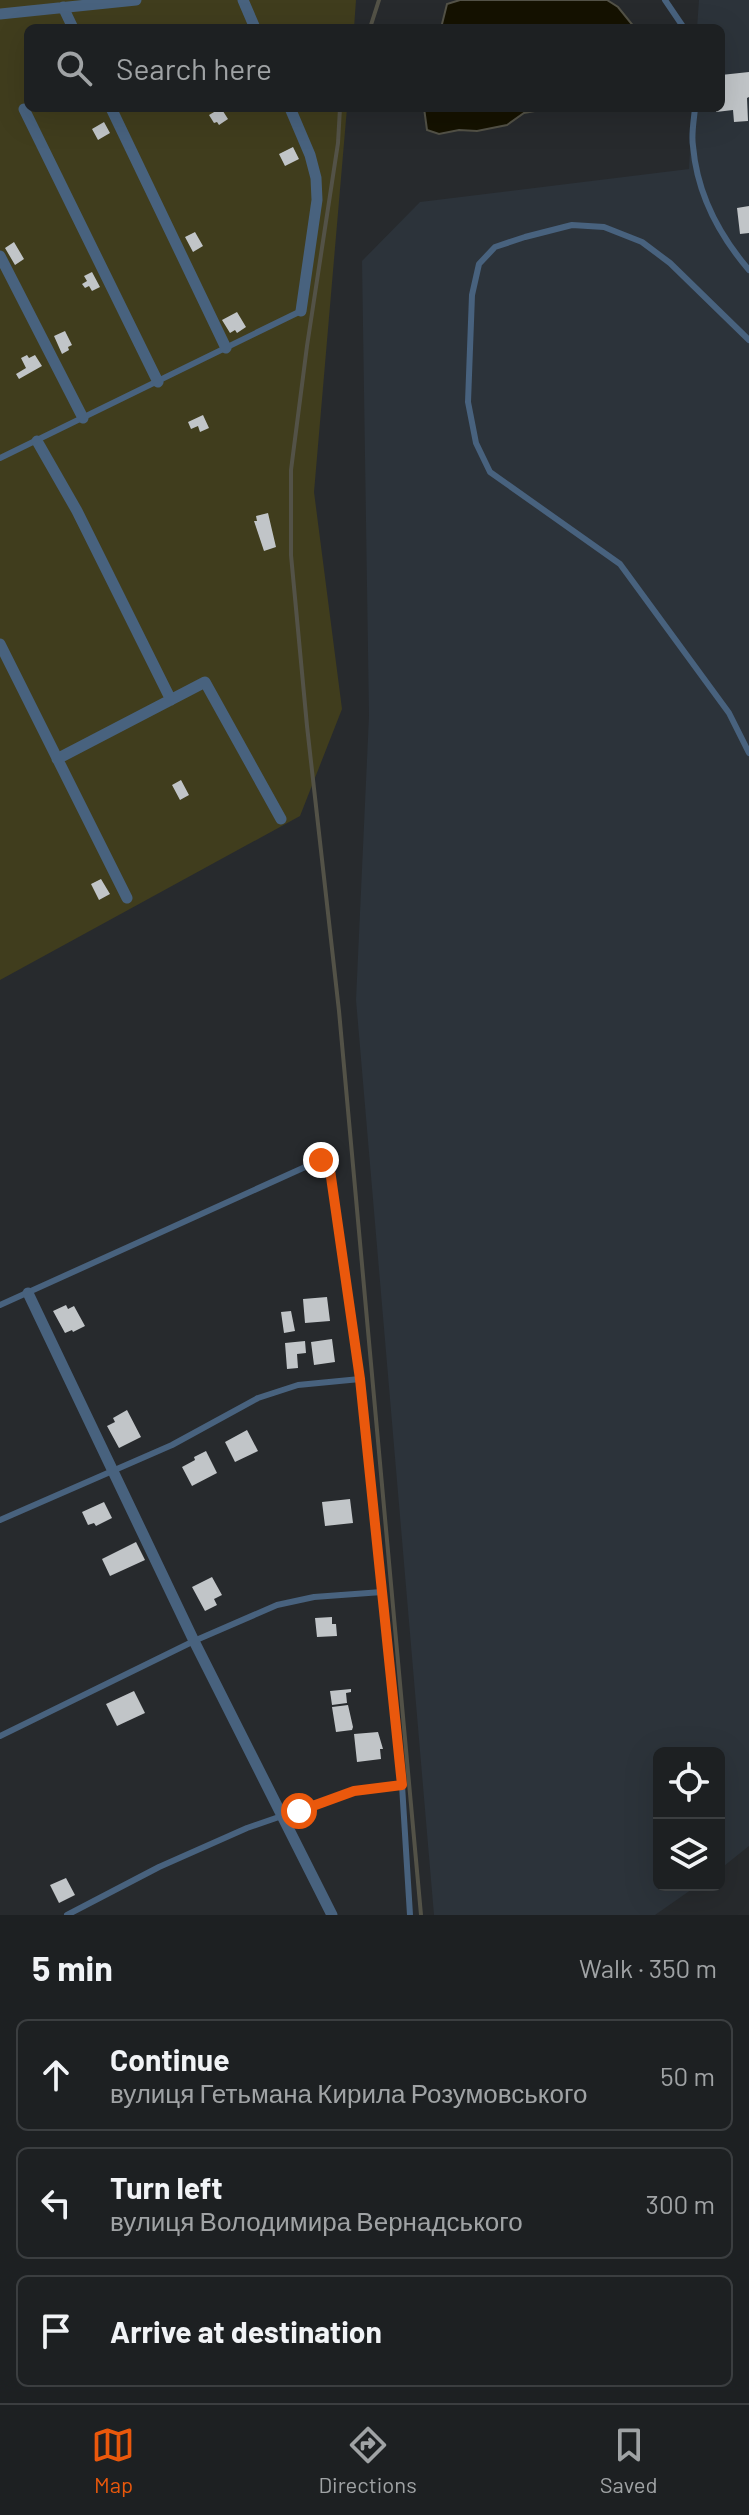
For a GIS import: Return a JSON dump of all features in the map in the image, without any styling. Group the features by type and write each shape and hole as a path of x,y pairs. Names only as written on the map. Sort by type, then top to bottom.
{"street":[{"path":"0,14 136,0"},
{"path":"243,0 253,24"},
{"path":"63,7 71,24"},
{"path":"25,112 158,382"},
{"path":"113,112 226,348"},
{"path":"292,112 316,178 317,200 301,311"},
{"path":"0,256 83,418"},
{"path":"37,441 77,511 171,700"},
{"path":"0,644 127,898"},
{"path":"57,759 205,682 281,819"},
{"path":"28,1293 194,1641 332,1915"}],"lane":[{"path":"665,0 681,24"},
{"path":"695,112 692,145 704,197 719,230 749,270"},
{"path":"749,340 670,263 642,242 604,227 572,225 495,247 479,264 472,295 468,402 476,443 490,472 620,564 729,713 749,753"},
{"path":"0,458 301,311"},
{"path":"0,1305 324,1160 328,1163 360,1379 402,1785 410,1915"},
{"path":"0,1520 172,1445 258,1398 298,1385 360,1379"},
{"path":"0,1736 194,1641 289,1602 382,1592"},
{"path":"67,1915 187,1854 247,1828 354,1791 402,1785"}],"shaded area":[{"path":"0,0 356,0 354,24 24,24 24,112 347,112 314,492 342,709 300,816 0,980"},
{"path":"460,0 607,0 618,7 632,24 442,24 447,4"},
{"path":"699,0 749,0 749,1846 725,1865 725,1747 653,1747 653,1891 689,1891 655,1915 434,1915 356,1000 369,716 362,261 420,202 689,169 692,112 725,112 725,24 697,24"},
{"path":"425,112 529,112 507,125 477,131 459,130 439,134 427,130"}],"building":[{"path":"749,72 748,121 734,122 733,110 725,111 725,75"},
{"path":"224,112 228,119 219,125 209,115"},
{"path":"104,122 110,133 98,140 92,129"},
{"path":"293,147 299,159 285,166 279,154"},
{"path":"749,206 749,233 740,234 737,208"},
{"path":"195,232 203,246 193,252 185,237"},
{"path":"14,242 24,259 15,265 5,248"},
{"path":"92,272 100,287 92,291 82,284 87,281 84,276"},
{"path":"237,312 246,327 237,333 235,330 230,333 222,320"},
{"path":"65,331 72,345 62,354 54,336"},
{"path":"27,355 29,358 35,355 42,366 19,379 16,374 26,368 21,358"},
{"path":"203,415 209,428 200,432 198,426 191,429 188,422"},
{"path":"268,513 276,547 264,551 254,521 257,521 256,516"},
{"path":"181,780 189,795 180,800 172,785"},
{"path":"101,879 110,894 99,900 91,884"},
{"path":"327,1297 330,1321 305,1323 303,1299"},
{"path":"66,1305 68,1309 74,1306 85,1326 65,1333 53,1311"},
{"path":"291,1311 295,1331 284,1333 281,1312"},
{"path":"332,1339 335,1362 314,1365 311,1342"},
{"path":"305,1341 306,1353 297,1354 298,1368 287,1369 285,1343"},
{"path":"127,1410 141,1437 119,1448 107,1426 115,1422 113,1418"},
{"path":"247,1430 258,1451 235,1462 225,1442"},
{"path":"206,1451 217,1473 192,1486 182,1467"},
{"path":"350,1499 353,1523 325,1526 322,1502"},
{"path":"104,1502 112,1518 96,1526 94,1523 88,1525 82,1512"},
{"path":"136,1542 145,1560 110,1576 102,1559"},
{"path":"212,1577 222,1595 214,1599 217,1605 205,1611 192,1587"},
{"path":"332,1617 337,1636 317,1637 315,1618"},
{"path":"351,1689 346,1693 347,1703 332,1705 330,1691"},
{"path":"134,1691 145,1713 117,1726 106,1704"},
{"path":"348,1705 352,1730 336,1732 332,1707"},
{"path":"378,1732 383,1749 380,1749 381,1759 357,1762 354,1734"},
{"path":"66,1878 75,1895 59,1903 50,1885"}],"waterway":[{"path":"371,24 379,0"},
{"path":"340,112 338,143 291,470 291,555 339,1011 421,1915"}],"route":[{"path":"299,1811 354,1791 402,1785 360,1379 330,1170 326,1160 321,1160"}]}
